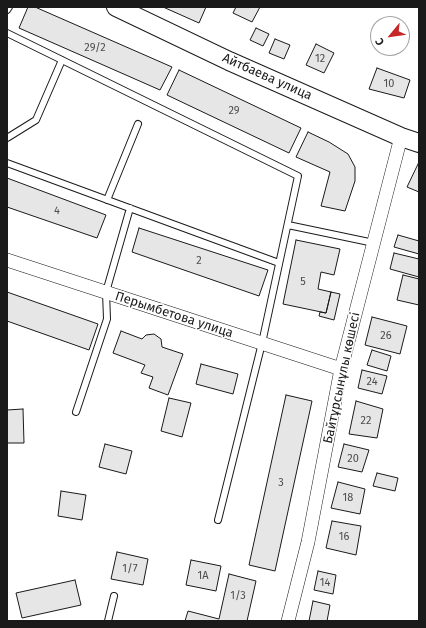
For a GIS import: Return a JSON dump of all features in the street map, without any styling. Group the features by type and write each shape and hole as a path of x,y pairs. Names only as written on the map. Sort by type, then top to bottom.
{"street":[{"name":"Айтбаева улица","path":"116,7 229,61 401,137 419,142"},
{"name":"Байтұрсынұлы көшесі","path":"288,621 308,542 341,369 401,137"},
{"name":"Перымбетова улица","path":"7,260 341,369"}],"lane":[{"path":"7,33 298,176 262,343 218,520"},
{"path":"7,138 36,120 62,60"},
{"path":"107,200 138,124"},
{"path":"7,163 279,263"},
{"path":"76,412 107,319 106,292 130,208"},
{"path":"288,225 374,243"},
{"path":"108,621 114,596"}],"building":[{"path":"28,7 35,7 172,67 160,90 19,28"},
{"path":"163,7 206,7 199,23"},
{"path":"236,7 260,7 252,22 233,13"},
{"path":"256,28 269,34 263,46 250,40"},
{"path":"275,39 290,45 284,59 269,53"},
{"path":"316,44 334,53 324,73 306,65"},
{"path":"377,68 410,80 404,98 369,89"},
{"path":"179,70 301,128 289,153 167,95"},
{"path":"308,132 329,142 348,154 355,167 355,181 345,211 321,206 330,172 296,157"},
{"path":"419,162 419,192 407,187"},
{"path":"7,178 106,215 97,238 7,207"},
{"path":"139,228 268,270 259,296 132,252"},
{"path":"398,235 419,241 419,254 394,247"},
{"path":"296,240 340,249 334,275 321,272 318,289 331,292 326,313 283,304"},
{"path":"394,253 419,259 419,277 390,269"},
{"path":"403,275 419,279 419,305 397,300"},
{"path":"7,292 98,324 89,350 7,321"},
{"path":"331,292 340,294 334,320 319,316 320,312 326,313"},
{"path":"372,317 407,326 400,354 365,345"},
{"path":"121,331 142,339 146,335 154,334 161,339 162,347 183,354 168,395 149,388 153,377 141,373 145,365 113,353"},
{"path":"372,350 391,356 387,371 367,365"},
{"path":"201,364 238,374 233,394 196,384"},
{"path":"362,370 387,376 382,394 358,388"},
{"path":"286,395 312,401 275,571 249,565"},
{"path":"169,398 191,403 182,437 161,431"},
{"path":"356,401 383,409 377,438 349,434"},
{"path":"23,409 24,443 7,443 7,410"},
{"path":"105,444 132,451 126,474 99,467"},
{"path":"344,444 369,450 362,472 338,467"},
{"path":"377,473 398,478 395,491 373,486"},
{"path":"338,482 365,489 360,514 331,508"},
{"path":"61,491 86,495 82,520 58,516"},
{"path":"332,521 361,526 356,555 326,548"},
{"path":"117,552 148,559 143,585 111,579"},
{"path":"191,560 221,566 216,591 186,585"},
{"path":"318,571 336,575 333,594 314,590"},
{"path":"229,574 256,581 247,621 185,621 188,611 219,619"},
{"path":"75,580 81,605 22,618 16,593"},
{"path":"313,601 330,605 327,621 309,621"}]}
